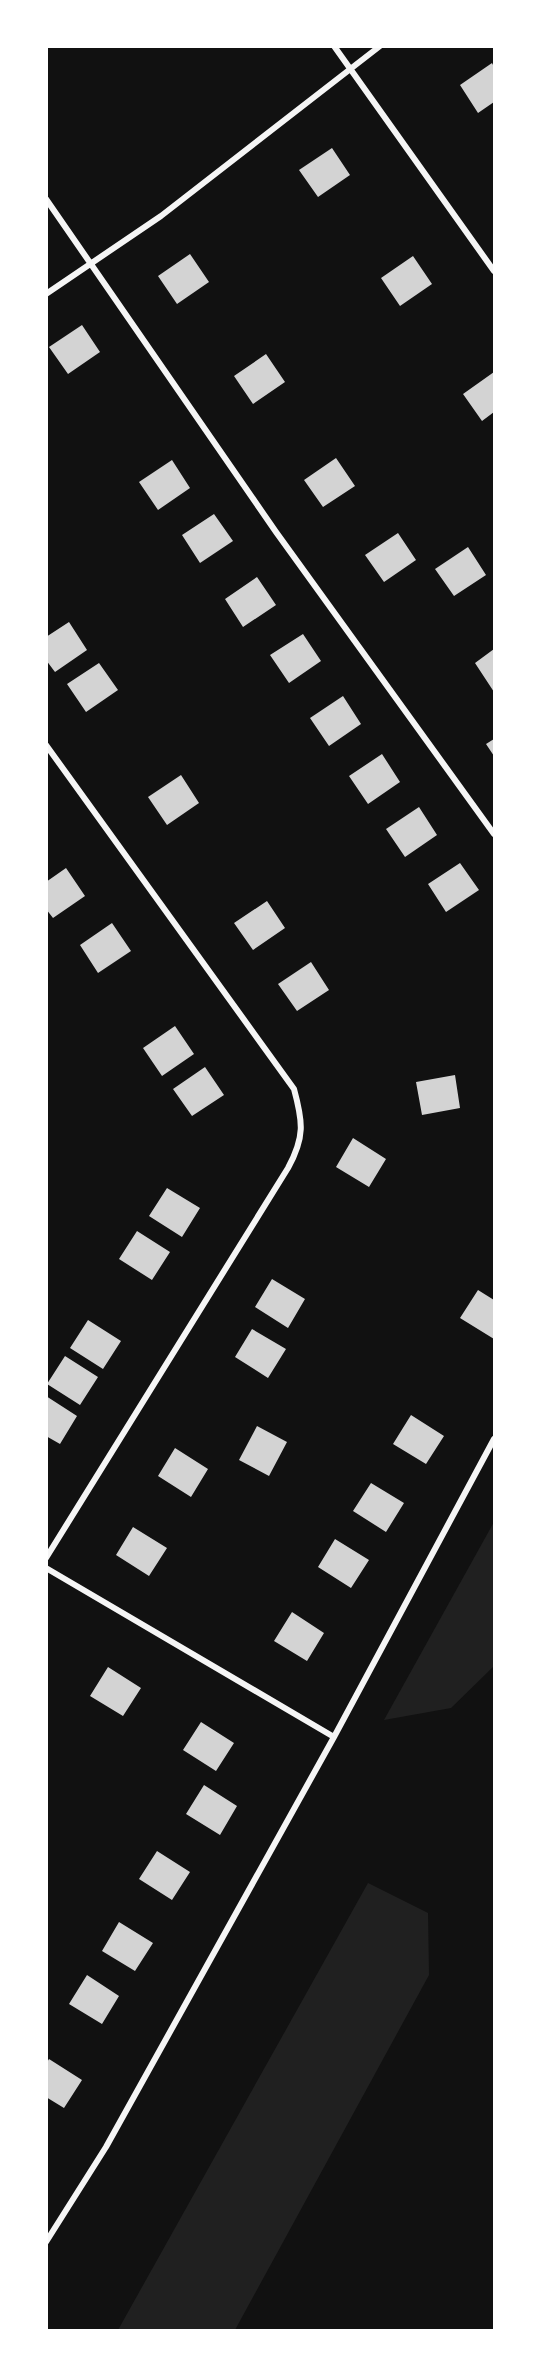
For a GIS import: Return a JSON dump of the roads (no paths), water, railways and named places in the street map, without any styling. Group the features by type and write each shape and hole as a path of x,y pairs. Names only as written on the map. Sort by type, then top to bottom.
{"street":[{"path":"334,46 495,271"},
{"path":"46,294 161,216 380,46"},
{"path":"46,200 276,532 495,834"},
{"path":"46,744 294,1089 302,1131 299,1148 288,1168 46,1558"},
{"path":"46,2242 105,2148 334,1737 495,1440"},
{"path":"46,1568 334,1737"}]}
